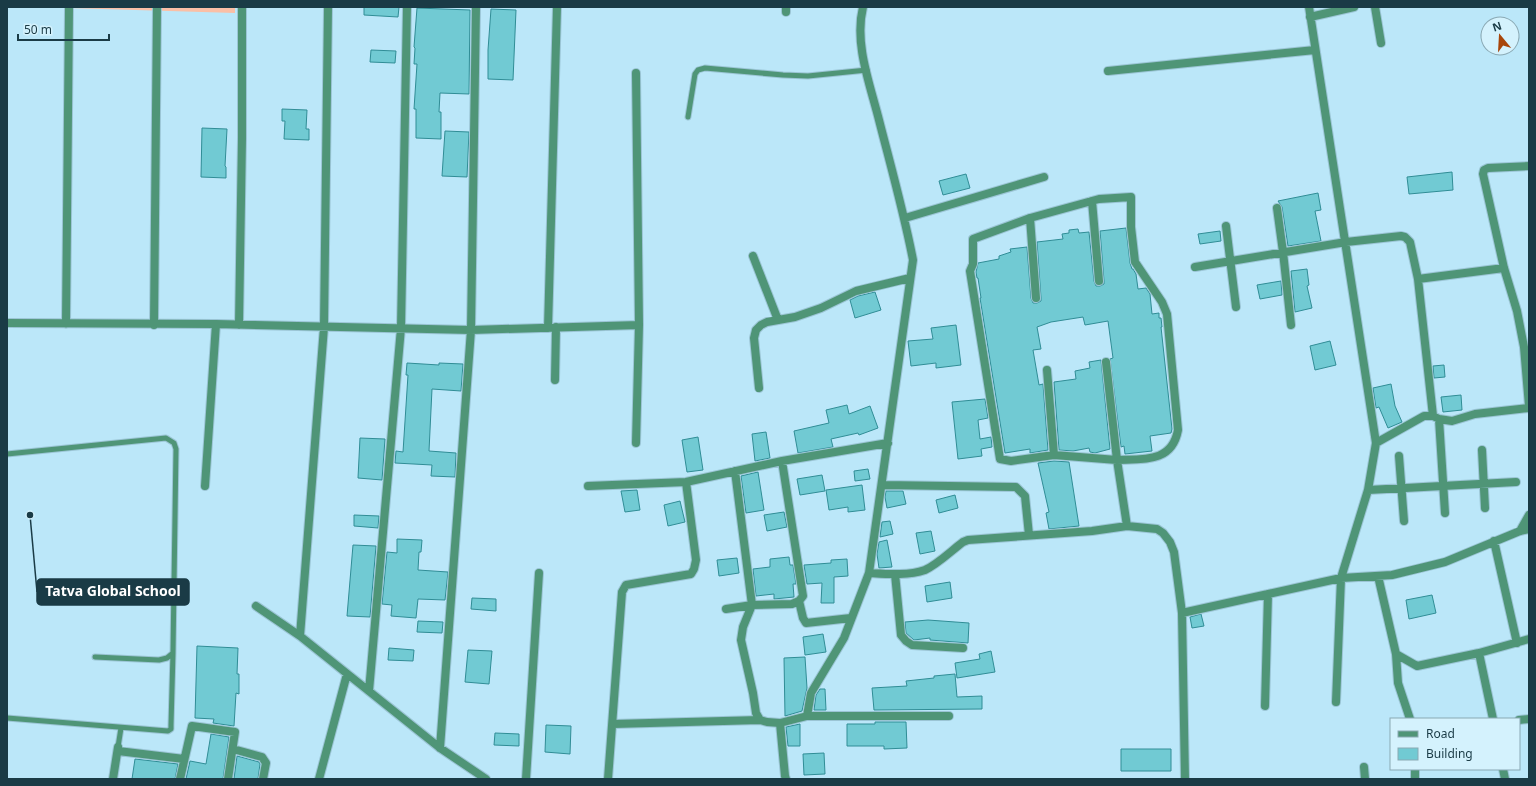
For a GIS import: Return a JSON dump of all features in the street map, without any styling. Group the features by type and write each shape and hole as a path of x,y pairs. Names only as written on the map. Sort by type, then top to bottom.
{"street":[{"path":"66,324 69,7"},
{"path":"154,325 157,7"},
{"path":"239,325 242,138 242,7"},
{"path":"300,636 324,327 328,7"},
{"path":"369,691 402,328 407,7"},
{"path":"440,748 471,330 476,7"},
{"path":"555,380 552,327 557,7"},
{"path":"807,716 813,689 844,638 869,573 913,260 905,218 861,48 861,14 863,7"},
{"path":"1308,7 1346,242 1376,443 1368,490 1341,578 1336,702"},
{"path":"1310,17 1354,7"},
{"path":"1375,7 1381,43"},
{"path":"1108,71 1315,50"},
{"path":"636,73 639,325 636,443"},
{"path":"1376,443 1427,415 1452,421 1475,414 1529,407 1524,347 1517,311 1504,268 1483,174 1484,170 1488,168 1529,166"},
{"path":"905,218 1044,177"},
{"path":"1131,197 1131,227 1135,262 1162,302 1167,314 1175,390 1178,430 1177,440 1171,449 1154,458 1117,460 1054,455 1003,461 999,458 970,271 973,264 973,239 1030,218 1092,201 1099,199 1131,197"},
{"path":"1092,201 1100,282"},
{"path":"1277,208 1290,325"},
{"path":"1030,218 1036,298"},
{"path":"1226,226 1236,307"},
{"path":"1195,267 1346,242 1401,236 1405,237 1410,242 1418,279 1436,418 1445,513"},
{"path":"753,256 778,320"},
{"path":"1418,279 1504,268"},
{"path":"759,388 754,338 756,330 761,325 796,317 821,308 856,291 910,278"},
{"path":"7,323 154,325 216,324 471,330 639,325"},
{"path":"205,486 216,324"},
{"path":"1106,362 1117,460 1127,526"},
{"path":"1047,370 1054,455"},
{"path":"588,486 686,482 782,461 888,443"},
{"path":"1482,450 1485,508"},
{"path":"1399,456 1404,521"},
{"path":"726,609 752,605 792,604 799,601 803,596 782,461"},
{"path":"735,471 752,605 743,627 741,640 756,713 760,720"},
{"path":"608,779 622,592 626,585 691,574 694,569 696,560 686,482"},
{"path":"1368,490 1516,482"},
{"path":"882,485 1016,487 1025,496 1029,535"},
{"path":"1520,531 1529,515"},
{"path":"869,573 895,574 925,570 963,542 968,540 1092,531 1127,526 1157,529 1163,533 1170,542 1174,552 1182,613 1186,779"},
{"path":"1182,613 1341,578 1392,575 1445,562 1529,528"},
{"path":"1494,541 1517,643"},
{"path":"526,779 539,573"},
{"path":"895,574 901,635 906,641 912,645 963,648"},
{"path":"1378,576 1396,654 1398,683 1410,718"},
{"path":"1265,706 1268,594"},
{"path":"799,601 803,618 806,623 851,618"},
{"path":"256,606 300,636 440,748 486,779"},
{"path":"1396,654 1417,666 1479,653 1529,639"},
{"path":"1479,653 1493,718"},
{"path":"319,779 347,674"},
{"path":"613,724 760,720 780,723 807,716 949,716"},
{"path":"780,723 786,779"},
{"path":"180,779 192,726 235,732 228,779"},
{"path":"113,779 118,749 184,759"},
{"path":"232,749 262,756 266,763 263,779"},
{"path":"1364,767 1365,779"},
{"path":"472,779 474,770"}],"lane":[{"path":"688,117 695,74 698,70 705,68 808,76 867,70"},
{"path":"7,454 166,438 174,443 176,448 171,729 168,731 121,728 7,718"},
{"path":"95,657 159,660 167,658 172,653"},
{"path":"118,749 121,728"}],"shaded area":[{"path":"36,7 235,7 235,13"}],"building":[{"path":"364,7 399,7 398,17 364,15"},
{"path":"417,8 470,10 469,94 440,93 439,112 441,112 441,139 416,138 416,109 414,109 417,64 414,64 414,47"},
{"path":"491,9 516,10 513,80 488,79 488,50"},
{"path":"371,50 396,51 395,63 370,62"},
{"path":"282,109 307,110 306,129 309,129 309,140 284,139 285,121 282,121"},
{"path":"202,128 227,129 225,166 226,178 201,177"},
{"path":"445,131 469,132 467,177 442,176"},
{"path":"1452,172 1453,190 1409,194 1407,177"},
{"path":"966,174 970,188 943,195 939,181"},
{"path":"1318,193 1321,210 1315,211 1321,241 1288,246 1282,207 1278,201"},
{"path":"1126,228 1130,263 1136,274 1138,289 1146,288 1150,294 1152,314 1159,313 1159,318 1161,318 1172,429 1171,433 1150,436 1152,451 1125,454 1124,446 1121,447 1110,359 1113,358 1108,321 1085,325 1083,317 1051,322 1037,327 1041,349 1033,350 1039,385 1043,384 1048,450 1030,453 1030,449 1005,453 976,272 978,263 999,259 999,256 1011,252 1010,249 1027,247 1031,298 1033,303 1037,303 1041,301 1041,298 1037,242 1063,239 1062,234 1069,233 1069,230 1078,229 1079,233 1089,232 1094,281 1096,286 1100,286 1104,284 1104,281 1100,231"},
{"path":"1220,231 1221,241 1200,244 1198,234"},
{"path":"1307,269 1309,285 1307,286 1312,308 1295,312 1291,271"},
{"path":"1281,281 1282,295 1260,299 1257,285"},
{"path":"875,292 881,310 855,318 850,300 858,296"},
{"path":"956,325 961,365 936,368 936,363 911,366 908,341 933,339 931,328"},
{"path":"1330,341 1336,365 1315,370 1310,346"},
{"path":"1101,360 1110,449 1095,453 1090,452 1089,448 1073,451 1059,450 1054,382 1076,379 1075,371 1090,368 1089,362"},
{"path":"407,363 439,365 439,363 463,364 461,391 432,389 429,451 456,453 455,477 431,476 432,465 395,463 396,451 403,452 408,375 406,375"},
{"path":"1444,365 1445,377 1434,378 1433,366"},
{"path":"1391,384 1395,406 1402,422 1388,428 1379,407 1376,408 1373,388"},
{"path":"1461,395 1462,410 1443,412 1441,397"},
{"path":"985,399 988,418 978,420 980,439 991,437 992,447 981,449 982,456 958,459 952,402"},
{"path":"847,405 849,414 870,406 878,428 859,435 858,433 831,439 833,447 798,453 794,431 829,423 826,410"},
{"path":"766,432 770,458 755,461 752,434"},
{"path":"698,437 703,470 687,472 682,440"},
{"path":"360,438 385,439 382,480 358,478"},
{"path":"1054,461 1069,462 1079,526 1049,529 1046,513 1049,512 1038,463"},
{"path":"868,469 870,479 855,481 854,471"},
{"path":"758,472 764,510 746,513 741,476"},
{"path":"822,475 825,491 800,495 797,479"},
{"path":"862,485 865,510 848,512 848,507 829,510 826,490"},
{"path":"637,490 640,510 625,512 621,491"},
{"path":"886,491 903,491 906,504 887,508 885,497"},
{"path":"955,495 958,508 939,513 936,500"},
{"path":"680,501 685,522 668,526 664,505"},
{"path":"784,512 787,527 767,531 764,515"},
{"path":"354,515 379,516 378,528 354,526"},
{"path":"890,521 893,534 880,537 882,522"},
{"path":"931,531 935,551 920,554 916,533"},
{"path":"397,539 422,540 421,552 419,552 418,570 448,572 445,600 418,599 416,618 391,616 392,605 382,604 387,552 397,553"},
{"path":"887,540 892,567 879,568 877,554 879,542"},
{"path":"353,545 376,546 370,617 347,616"},
{"path":"789,557 790,565 793,565 796,584 793,584 794,597 774,599 774,594 756,596 753,569 770,567 770,559"},
{"path":"737,558 739,573 719,576 717,560"},
{"path":"847,559 848,576 834,577 834,603 821,603 822,583 807,584 804,565 831,563 831,560"},
{"path":"950,582 952,598 927,602 925,586"},
{"path":"1432,595 1436,613 1409,619 1406,600"},
{"path":"472,598 496,599 496,611 471,609"},
{"path":"1201,614 1204,626 1192,628 1190,617"},
{"path":"928,620 969,623 968,643 930,640 930,638 914,640 906,633 905,622"},
{"path":"418,621 443,622 442,633 417,632"},
{"path":"823,634 826,652 805,655 803,637"},
{"path":"197,646 238,648 237,674 239,674 239,694 236,693 234,726 213,723 214,719 195,718"},
{"path":"389,648 414,650 413,661 388,660"},
{"path":"468,650 492,651 489,684 465,682"},
{"path":"991,651 995,672 957,678 955,663 980,659 979,654"},
{"path":"805,657 807,688 802,711 785,716 784,658"},
{"path":"955,674 957,697 982,696 982,709 874,710 872,688 907,686 906,681"},
{"path":"820,689 825,689 826,710 814,710 816,695"},
{"path":"875,722 906,722 907,748 884,749 884,746 847,746 847,724 875,724"},
{"path":"800,724 800,746 788,746 786,727"},
{"path":"546,725 571,726 570,754 545,752"},
{"path":"495,733 519,734 519,746 494,745"},
{"path":"211,734 229,737 223,779 186,779 190,761 206,764"},
{"path":"1121,749 1171,749 1171,771 1121,771"},
{"path":"824,753 825,774 804,775 803,754"},
{"path":"237,756 259,762 258,779 234,779"},
{"path":"135,759 178,764 175,779 132,779"}],"place":[{"name":"Tatva Global School","path":"30,515"}]}
